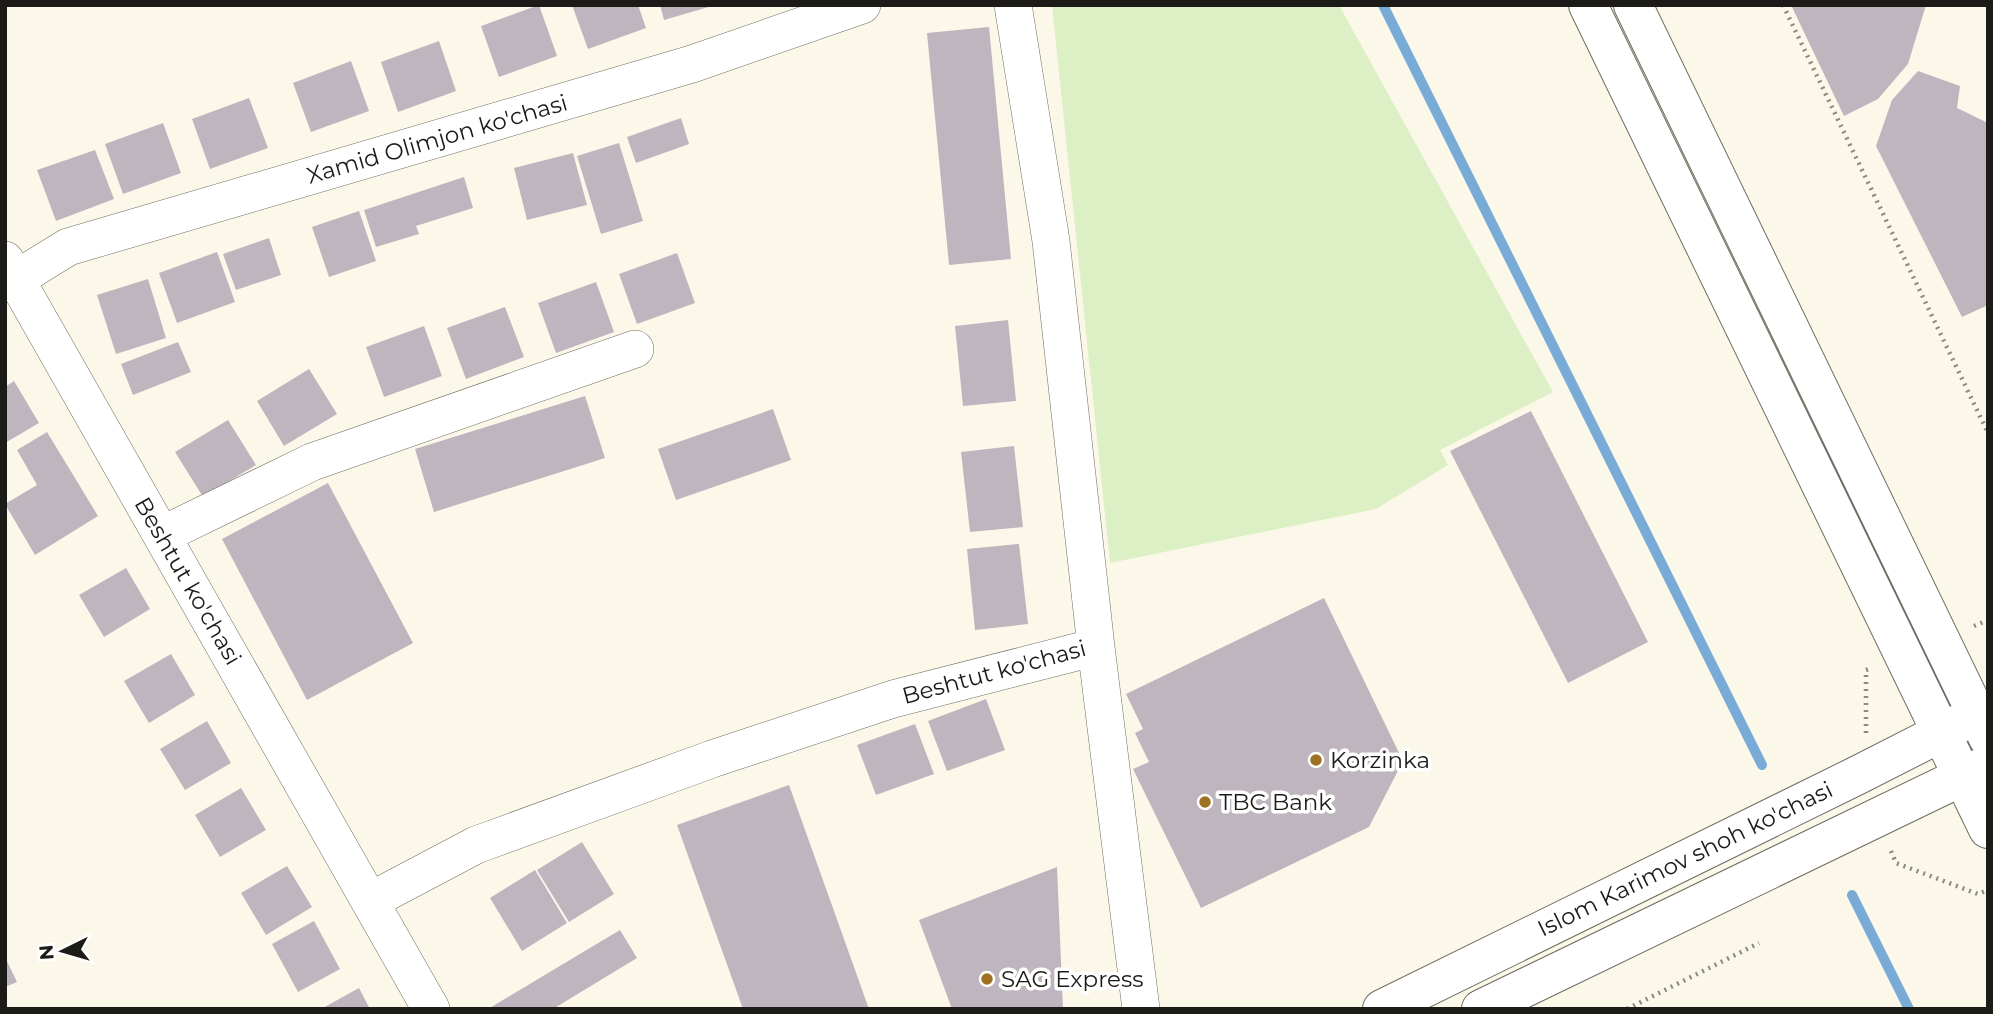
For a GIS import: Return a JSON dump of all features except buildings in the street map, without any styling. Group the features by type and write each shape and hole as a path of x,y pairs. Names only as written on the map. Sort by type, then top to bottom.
{"main road":[{"path":"1588,5 1940,732 1975,770 1988,829"},
{"path":"1633,5 1984,721"},
{"name":"Islom Karimov shoh ko'chasi","path":"1382,1009 1940,732 1984,721"},
{"name":"Islom Karimov shoh ko'chasi","path":"1481,1009 1975,770"}],"street":[{"name":"Xamid Olimjon ko'chasi","path":"11,270 68,247 692,64 862,5"},
{"name":"Beshtut ko'chasi","path":"370,901 476,845 712,760 893,699 1096,647 1051,241 1013,5"},
{"name":"Beshtut ko'chasi","path":"11,270 431,1009"},
{"path":"162,535 312,462 635,349"},
{"path":"1096,647 1141,1009"}],"path":[{"path":"1783,5 1988,433"},
{"path":"1627,1009 1759,943"}],"green space":[{"path":"1052,5 1339,5 1553,392 1440,450 1448,465 1376,509 1110,563"}],"waterway":[{"path":"1383,5 1762,765"},
{"path":"1852,895 1909,1009"}],"place":[{"name":"Korzinka","path":"1316,760"},
{"name":"TBC Bank","path":"1205,802"},
{"name":"SAG Express","path":"987,979"}]}
